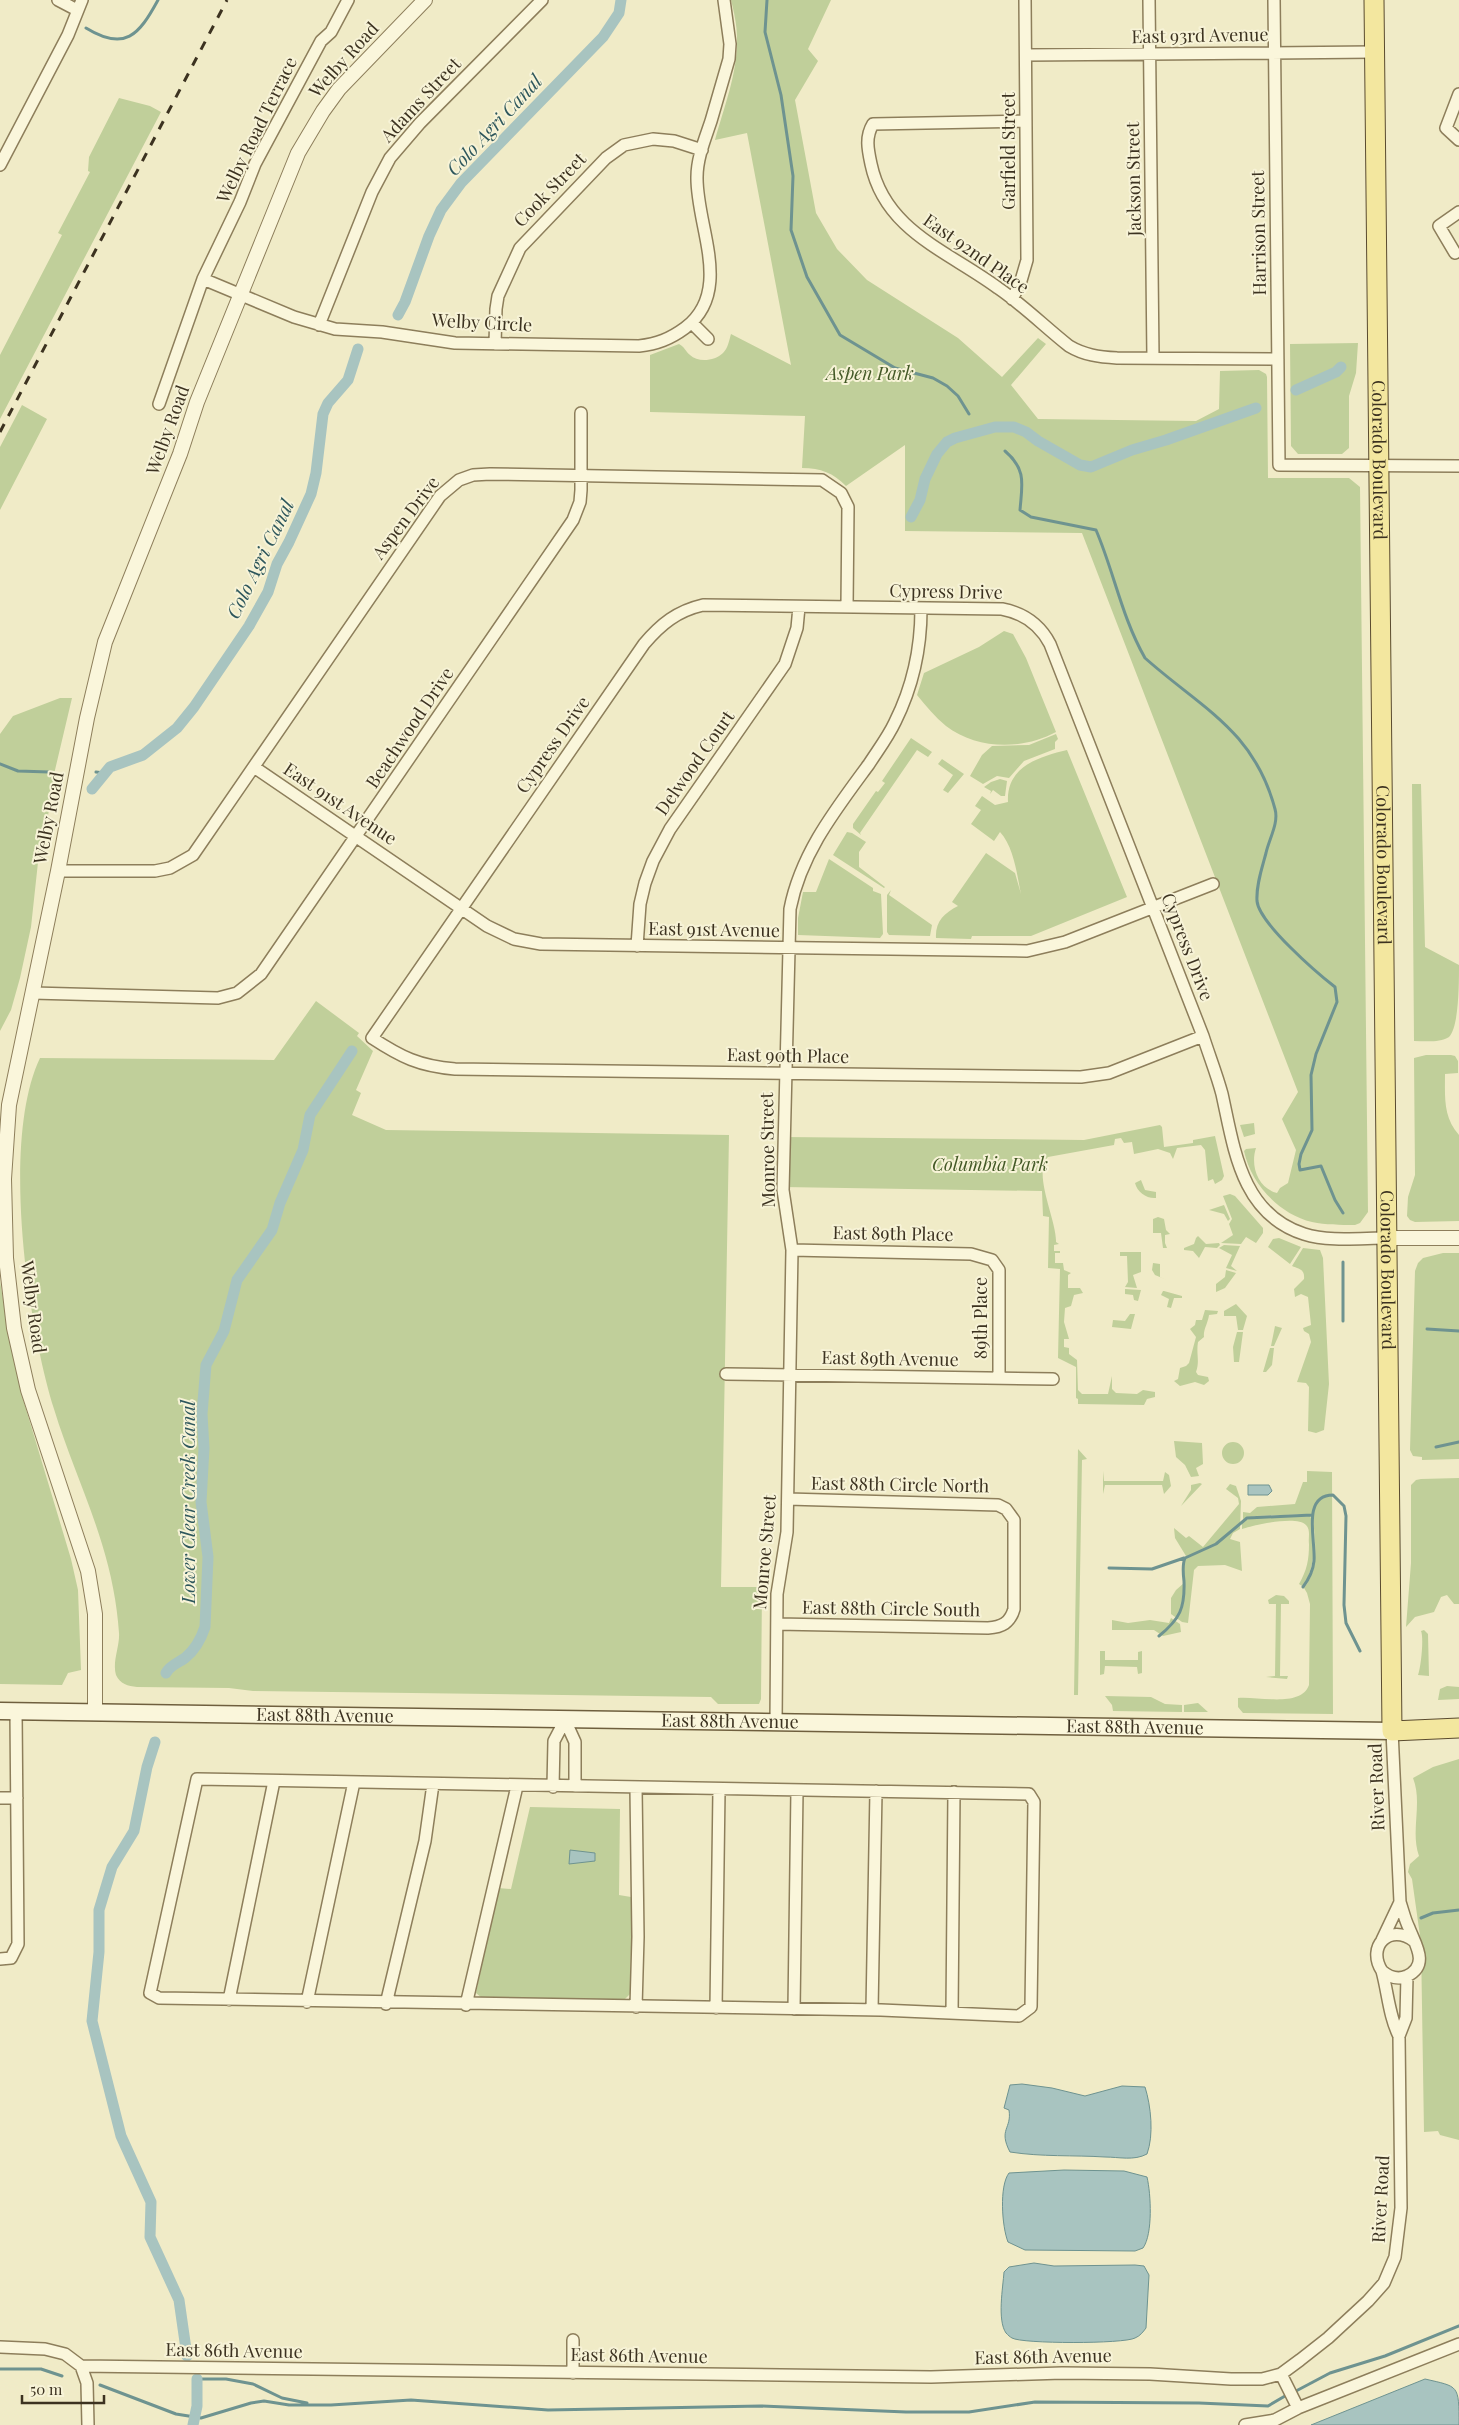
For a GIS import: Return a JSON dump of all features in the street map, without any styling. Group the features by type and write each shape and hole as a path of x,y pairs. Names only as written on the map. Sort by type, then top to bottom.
{"main road":[{"name":"Colorado Boulevard","path":"1374,0 1392,1731"},
{"name":"East 88th Avenue","path":"0,1711 1392,1731 1459,1728"}],"street":[{"path":"0,164 68,35 80,5 58,0"},
{"name":"Welby Road Terrace","path":"159,404 203,279 240,202 255,164 321,41 331,32 348,0"},
{"name":"Welby Road","path":"95,1713 95,1630 89,1578 28,1390 14,1328 6,1258 4,1179 9,1105 58,871 87,718 106,642 180,454 197,402 298,153 323,111 340,89 425,0"},
{"name":"Adams Street","path":"319,325 372,192 390,158 420,123 542,0"},
{"name":"Welby Circle","path":"241,294 319,325 352,331 412,335 445,342 652,345 671,338 692,323 705,302 710,270 697,178 702,150 729,59 730,44 724,0"},
{"name":"Garfield Street","path":"1012,299 1020,284 1027,260 1025,0"},
{"name":"Jackson Street","path":"1149,0 1153,358"},
{"name":"Harrison Street","path":"1274,0 1279,465 1379,466"},
{"name":"East 93rd Avenue","path":"1026,55 1374,52"},
{"path":"1459,94 1446,128 1459,140"},
{"name":"East 92nd Place","path":"1026,121 883,122 873,124 868,139 873,175 878,190 898,219 922,238 979,274 1079,352 1103,358 1278,359"},
{"name":"Cook Street","path":"495,344 498,296 520,248 606,158 624,145 653,139 674,141 702,150"},
{"path":"1454,253 1439,226 1459,212"},
{"path":"203,279 241,294"},
{"path":"692,323 708,339"},
{"name":"Beachwood Drive","path":"33,993 207,998 237,993 252,983 269,965 570,525 580,502 581,413"},
{"path":"1379,466 1459,466"},
{"name":"Aspen Drive","path":"58,871 155,871 170,868 185,860 197,850 446,489 459,480 473,475 581,475 822,480 841,493 848,507 847,607"},
{"name":"Cypress Drive","path":"372,1038 644,644 662,625 679,613 703,605 1002,609 1026,618 1041,630 1050,644 1203,1036 1221,1094 1238,1166 1246,1185 1266,1210 1279,1221 1304,1234 1331,1237 1387,1238"},
{"name":"Delwood Court","path":"637,946 640,904 644,883 653,861 670,829 785,664 797,628 799,607"},
{"name":"Monroe Street","path":"776,1723 778,1589 787,1532 788,1499 792,1250 783,1190 790,909 796,882 818,836 888,736 906,698 919,649 921,609"},
{"name":"East 91st Avenue","path":"254,767 357,836 461,910 502,934 528,942 788,949 1027,951 1059,944 1213,884"},
{"name":"East 90th Place","path":"372,1038 400,1056 433,1067 1081,1077 1109,1073 1203,1036"},
{"path":"1387,1238 1459,1238"},
{"name":"East 89th Place","path":"792,1250 971,1254 992,1260"},
{"name":"89th Place","path":"992,1260 1000,1270 999,1378"},
{"name":"East 89th Avenue","path":"726,1374 1053,1379"},
{"name":"East 88th Circle North","path":"788,1499 987,1503 998,1505 1008,1512 1014,1520 1015,1529 1014,1609 1012,1617 1004,1625"},
{"name":"East 88th Circle South","path":"777,1624 988,1628 1004,1625"},
{"path":"0,1959 11,1958 16,1952 18,1944 16,1712"},
{"path":"564,1720 575,1742 575,1786"},
{"path":"553,1787 554,1741 564,1720"},
{"name":"River Road","path":"1392,1731 1400,1902 1414,1941"},
{"path":"197,1779 553,1787 1029,1794 1034,1802 1031,2007 1019,2016 872,2010 386,2004 229,2000 159,1998 150,1993 197,1779"},
{"path":"229,2000 274,1781"},
{"path":"307,2002 354,1782"},
{"path":"386,2004 425,1841 433,1784"},
{"path":"466,2005 517,1786"},
{"path":"636,1788 638,1937 636,2007"},
{"path":"716,2008 719,1790"},
{"path":"794,2009 797,1790"},
{"path":"872,2010 876,1791"},
{"path":"952,2013 954,1792"},
{"path":"0,1798 17,1798"},
{"name":"River Road","path":"1382,1940 1400,1902"},
{"path":"1398,1934 1414,1941 1420,1952 1420,1960 1413,1972 1407,1976 1394,1978 1382,1971 1376,1956 1377,1947 1382,1940 1390,1935 1398,1934"},
{"name":"River Road","path":"1382,1971 1389,1997 1391,2020 1399,2036"},
{"name":"River Road","path":"1283,2378 1368,2301 1384,2283 1395,2257 1401,2208 1399,2036 1406,2018 1407,1976"},
{"path":"573,2340 573,2373"},
{"path":"1245,2425 1276,2420 1296,2404 1459,2344"},
{"path":"0,2348 52,2350 65,2354 81,2366 87,2383 88,2425"},
{"name":"East 86th Avenue","path":"81,2366 930,2377 1082,2373 1180,2375 1232,2379 1283,2378"},
{"path":"1283,2378 1296,2404"}],"green space":[{"name":"Aspen Park","path":"731,0 831,0 808,49 818,61 795,100 816,213 837,249 867,280 958,338 1002,377 1038,338 1046,344 1011,385 1038,419 1196,421 1219,409 1220,371 1259,370 1266,374 1267,377 1268,478 1349,478 1360,487 1368,1212 1360,1223 1355,1225 1333,1225 1317,1223 1288,1212 1268,1196 1253,1175 1248,1163 1244,1151 1256,1148 1254,1162 1260,1181 1270,1190 1277,1193 1280,1188 1288,1183 1296,1150 1282,1119 1298,1092 1082,533 905,531 905,445 846,486 826,472 802,468 805,416 650,412 650,355 679,344 693,358 711,359 720,356 725,351 731,334 791,365 747,133 715,140 730,89 737,51 737,33"},
{"path":"119,98 150,106 161,112 0,419 0,355 62,235 58,233 90,172 88,171 89,157"},
{"path":"1358,343 1356,373 1349,396 1349,448 1342,454 1298,454 1291,446 1290,344"},
{"path":"22,405 47,419 0,510 0,447"},
{"path":"1004,631 1013,634 1026,658 1056,732 1029,742 1000,745 972,740 958,734 934,715 917,695 924,673 979,647"},
{"path":"60,698 72,698 55,770 48,816 39,853 31,927 11,1010 0,1031 0,734 13,716"},
{"path":"1056,734 1058,739 1055,742 1055,749 1024,761 1009,778 997,776 983,784 970,776 982,755 992,746 1029,745"},
{"path":"911,738 932,752 928,757 917,750 860,833 861,835 853,828 853,824 876,791 878,792 885,783 882,781"},
{"path":"1067,750 1127,897 1031,936 972,936 971,939 936,938 937,927 941,919 958,906 952,902 986,853 1015,873 1021,894 1009,845 1000,832 994,841 971,824 981,810 975,806 982,796 995,805 1008,802 1012,780 1018,772 1035,760"},
{"path":"942,759 964,774 948,793 943,790 953,775 938,764"},
{"path":"1000,779 1007,781 1005,796 1001,796 993,790 990,794 991,791 984,787"},
{"path":"1412,784 1421,784 1425,947 1459,965 1458,1004 1455,1024 1449,1037 1436,1041 1414,1041"},
{"path":"847,832 866,842 859,852 859,867 884,888 833,855"},
{"path":"829,859 873,888 873,891 881,894 883,934 880,938 798,935 798,918 803,892 816,892"},
{"path":"891,890 889,895 932,925 930,936 889,935 887,932 887,895"},
{"path":"316,1001 359,1033 357,1036 373,1051 356,1090 361,1093 352,1115 386,1130 729,1135 721,1587 762,1587 761,1699 759,1704 718,1704 711,1697 253,1691 229,1688 137,1687 125,1684 116,1675 115,1665 119,1633 111,1577 96,1527 54,1409 44,1372 27,1281 22,1232 20,1182 22,1135 28,1093 40,1058 274,1060"},
{"path":"1426,1055 1451,1055 1455,1056 1458,1061 1458,1073 1445,1074 1445,1091 1450,1121 1459,1135 1459,1221 1415,1222 1407,1216 1408,1197 1415,1175 1414,1058"},
{"path":"1254,1123 1255,1134 1244,1137 1240,1125"},
{"name":"Columbia Park","path":"1160,1125 1162,1127 1164,1147 1193,1143 1193,1140 1215,1136 1224,1176 1222,1180 1215,1184 1213,1179 1208,1181 1205,1150 1201,1145 1177,1148 1173,1159 1170,1153 1158,1149 1134,1154 1132,1142 1124,1143 1121,1138 1115,1139 1114,1145 1048,1157 1044,1164 1043,1174 1056,1242 1059,1244 1054,1245 1054,1251 1060,1251 1060,1253 1055,1253 1055,1263 1063,1263 1064,1270 1071,1273 1068,1275 1068,1288 1080,1288 1083,1293 1074,1295 1071,1306 1065,1308 1064,1322 1069,1339 1064,1339 1064,1347 1069,1348 1069,1354 1077,1360 1078,1390 1082,1394 1108,1394 1112,1376 1112,1389 1116,1393 1137,1394 1143,1390 1155,1392 1155,1397 1147,1399 1144,1405 1078,1404 1078,1399 1076,1398 1076,1367 1058,1358 1060,1269 1048,1268 1049,1217 1043,1216 1042,1191 783,1187 784,1137 1084,1140"},
{"path":"1141,1180 1145,1190 1156,1192 1156,1198 1146,1196 1140,1192 1135,1183"},
{"path":"1230,1194 1235,1196 1263,1228 1263,1233 1256,1243 1246,1237 1241,1244 1221,1243 1233,1235 1229,1224 1232,1219 1223,1196"},
{"path":"1224,1205 1230,1219 1228,1221 1224,1214 1209,1210"},
{"path":"1158,1217 1164,1219 1166,1230 1170,1234 1165,1235 1167,1248 1163,1248 1161,1233 1153,1233 1153,1219"},
{"path":"1198,1236 1206,1244 1219,1243 1220,1245 1217,1248 1205,1247 1199,1258 1193,1251 1184,1250 1184,1248 1194,1244"},
{"path":"1279,1238 1301,1247 1290,1264 1268,1247 1273,1239"},
{"path":"1224,1245 1240,1246 1231,1266 1237,1271 1226,1268 1232,1255 1219,1248"},
{"path":"1303,1248 1320,1250 1323,1258 1329,1384 1324,1430 1316,1433 1308,1431 1309,1387 1306,1383 1297,1382 1311,1342 1309,1334 1303,1328 1311,1325 1308,1297 1301,1294 1295,1297 1294,1289 1304,1279 1304,1273 1292,1266"},
{"path":"1120,1252 1141,1252 1141,1272 1133,1275 1137,1288 1125,1287 1128,1282 1127,1256 1120,1256"},
{"path":"1443,1253 1459,1253 1459,1459 1422,1460 1422,1457 1413,1456 1410,1450 1415,1271 1418,1263 1423,1258"},
{"path":"1153,1263 1160,1264 1160,1277 1167,1280 1155,1275 1152,1270"},
{"path":"1226,1270 1236,1273 1225,1288 1216,1292 1216,1284 1225,1277"},
{"path":"0,1281 8,1330 23,1399 71,1559 78,1590 81,1670 68,1673 62,1685 0,1684"},
{"path":"1125,1289 1141,1290 1138,1301 1134,1300 1133,1295 1125,1294"},
{"path":"1163,1291 1182,1296 1182,1298 1174,1298 1171,1308 1167,1307 1169,1299 1161,1295"},
{"path":"1236,1304 1247,1316 1243,1330 1238,1330 1236,1316 1224,1316 1224,1311"},
{"path":"1205,1310 1218,1311 1217,1314 1209,1315 1204,1337 1198,1342 1196,1372 1198,1375 1208,1377 1209,1381 1204,1385 1195,1382 1180,1386 1174,1381 1178,1379 1180,1368 1189,1363 1196,1337 1190,1329 1195,1325 1196,1320 1202,1320"},
{"path":"1130,1314 1135,1314 1131,1329 1112,1327 1113,1320 1125,1321"},
{"path":"1275,1326 1282,1328 1274,1346 1271,1346"},
{"path":"1237,1332 1243,1332 1239,1362 1234,1362 1233,1347"},
{"path":"1270,1348 1274,1348 1272,1365 1266,1372 1263,1372"},
{"path":"1174,1441 1202,1443 1203,1464 1196,1468 1199,1476 1191,1477 1185,1465 1176,1457"},
{"path":"1233,1442 1241,1445 1244,1453 1241,1461 1233,1464 1225,1461 1222,1453 1225,1445"},
{"path":"1078,1449 1087,1459 1082,1460 1078,1695 1074,1695"},
{"path":"1103,1471 1104,1481 1163,1481 1165,1472 1169,1475 1171,1486 1164,1494 1162,1485 1105,1485 1103,1494"},
{"path":"1307,1471 1332,1472 1333,1714 1243,1713 1238,1707 1238,1698 1288,1699 1304,1692 1309,1685 1310,1604 1304,1588 1313,1571 1315,1562 1313,1514 1255,1516 1243,1519 1243,1512 1250,1513 1257,1507 1295,1504 1303,1482 1307,1482"},
{"path":"1459,1478 1459,1604 1454,1604 1447,1595 1441,1597 1434,1612 1415,1617 1406,1627 1411,1563 1411,1485 1416,1480 1421,1479"},
{"path":"1202,1484 1181,1506 1191,1490 1191,1485"},
{"path":"1230,1484 1236,1486 1241,1501 1240,1529 1233,1533 1230,1539 1240,1542 1242,1571 1225,1565 1198,1566 1194,1570 1188,1623 1182,1622 1171,1614 1171,1598 1184,1583 1183,1568 1186,1556 1175,1538 1174,1528 1186,1538 1189,1536 1203,1547 1239,1504 1238,1498 1226,1489"},
{"path":"1310,1516 1314,1531 1314,1552 1310,1572 1302,1586 1299,1584 1306,1569 1309,1555 1308,1527 1301,1522 1285,1521 1265,1523 1242,1529 1242,1522 1251,1518"},
{"path":"1276,1595 1284,1596 1289,1601 1289,1604 1281,1604 1280,1676 1288,1676 1287,1679 1266,1677 1275,1676 1276,1604 1269,1604 1268,1600"},
{"path":"1171,1618 1180,1624 1181,1632 1163,1636 1154,1630 1112,1630 1112,1620 1128,1623 1150,1620 1169,1623"},
{"path":"1424,1630 1428,1634 1429,1676 1418,1675 1422,1653 1421,1631"},
{"path":"1100,1651 1105,1651 1105,1660 1138,1660 1138,1652 1142,1651 1142,1673 1138,1674 1137,1667 1105,1666 1104,1674 1100,1675"},
{"path":"1447,1686 1459,1687 1459,1699 1438,1700 1440,1689"},
{"path":"1105,1696 1151,1697 1165,1704 1182,1705 1182,1712 1113,1711 1112,1705"},
{"path":"1198,1703 1208,1712 1184,1712 1184,1705"},
{"path":"1459,1759 1459,2140 1440,2135 1438,2131 1424,2132 1421,1943 1412,1879 1408,1872 1410,1864 1419,1856 1416,1837 1417,1797 1413,1778 1433,1767"},
{"path":"530,1807 620,1809 619,1895 631,1897 632,1900 630,1994 623,2001 482,1998 476,1993 498,1888 511,1889"}],"water":[{"path":"1248,1485 1269,1485 1272,1491 1268,1495 1248,1495"},
{"path":"570,1850 595,1853 595,1861 569,1864"},
{"path":"1022,2084 1052,2088 1085,2096 1122,2086 1145,2087 1151,2120 1147,2154 1126,2158 1010,2152 1005,2138 1009,2121 1009,2110 1004,2108 1010,2085"},
{"path":"1064,2170 1124,2171 1147,2177 1150,2224 1143,2248 1135,2251 1025,2250 1008,2242 1004,2227 1003,2197 1009,2173"},
{"path":"1034,2263 1054,2266 1144,2266 1149,2275 1146,2328 1140,2335 1127,2340 1052,2342 1011,2338 1003,2327 1002,2320 1001,2303 1004,2272 1009,2267"},
{"path":"1425,2379 1451,2386 1455,2390 1458,2402 1459,2425 1311,2425"}],"waterway":[{"path":"86,28 111,39 121,39 130,36 144,23 158,0"},
{"name":"Colo Agri Canal","path":"398,315 405,302 429,236 441,210 461,183 603,37 619,13 621,0"},
{"path":"767,0 765,32 781,95 793,176 791,230 807,277 840,335 895,368 933,378 947,386 958,396 969,414"},
{"name":"Colo Agri Canal","path":"92,789 110,767 143,755 177,728 194,707 249,626 268,592 277,564 311,494 316,473 323,414 328,403 348,380 358,349"},
{"name":"Lower Clear Creek Canal","path":"1296,390 1336,372 1341,367"},
{"name":"Lower Clear Creek Canal","path":"911,517 920,500 925,479 937,454 947,442 955,438 995,427 1014,427 1026,432 1080,465 1091,467 1132,450 1256,408"},
{"path":"1005,451 1017,465 1022,478 1020,510 1031,517 1096,530 1130,627 1145,658 1223,723 1254,759 1266,782 1275,809 1276,820 1257,889 1257,901 1260,910 1278,934 1335,987 1337,1002 1316,1054 1311,1075 1312,1130 1301,1154 1300,1170 1321,1166 1335,1200 1343,1213"},
{"path":"0,764 18,771 49,772"},
{"path":"96,772 104,773"},
{"name":"Lower Clear Creek Canal","path":"166,1673 192,1651 200,1640 205,1627 208,1557 201,1502 204,1448 202,1414 206,1365 224,1331 237,1280 272,1230 280,1203 303,1150 310,1115 352,1051"},
{"path":"1343,1262 1343,1321"},
{"path":"1427,1329 1459,1331"},
{"path":"1436,1447 1459,1442"},
{"path":"1303,1587 1313,1568 1314,1561 1313,1511 1317,1502 1323,1497 1333,1495 1344,1506 1346,1516 1344,1605 1346,1623 1360,1651"},
{"path":"1159,1636 1172,1624 1180,1612 1184,1590 1183,1566 1185,1558 1216,1544 1247,1518 1312,1515"},
{"path":"1109,1568 1152,1569 1184,1558"},
{"name":"Lower Clear Creek Canal","path":"155,1742 147,1767 134,1831 112,1867 99,1910 99,1952 92,2021 121,2136 151,2202 150,2237 179,2300 187,2356"},
{"path":"1421,1918 1433,1913 1459,1910"},
{"path":"1296,2391 1330,2373 1385,2356 1459,2326"},
{"path":"0,2369 41,2369 62,2376"},
{"path":"197,2379 226,2379 253,2384 282,2398 307,2403"},
{"name":"Lower Clear Creek Canal","path":"193,2425 197,2406 197,2379"},
{"path":"100,2385 176,2414 201,2418 264,2401 289,2405 331,2405 411,2400 548,2410 761,2406 906,2412 969,2412 1035,2402 1199,2403 1268,2406 1285,2396"}],"railway":[{"path":"0,432 227,0"}]}
